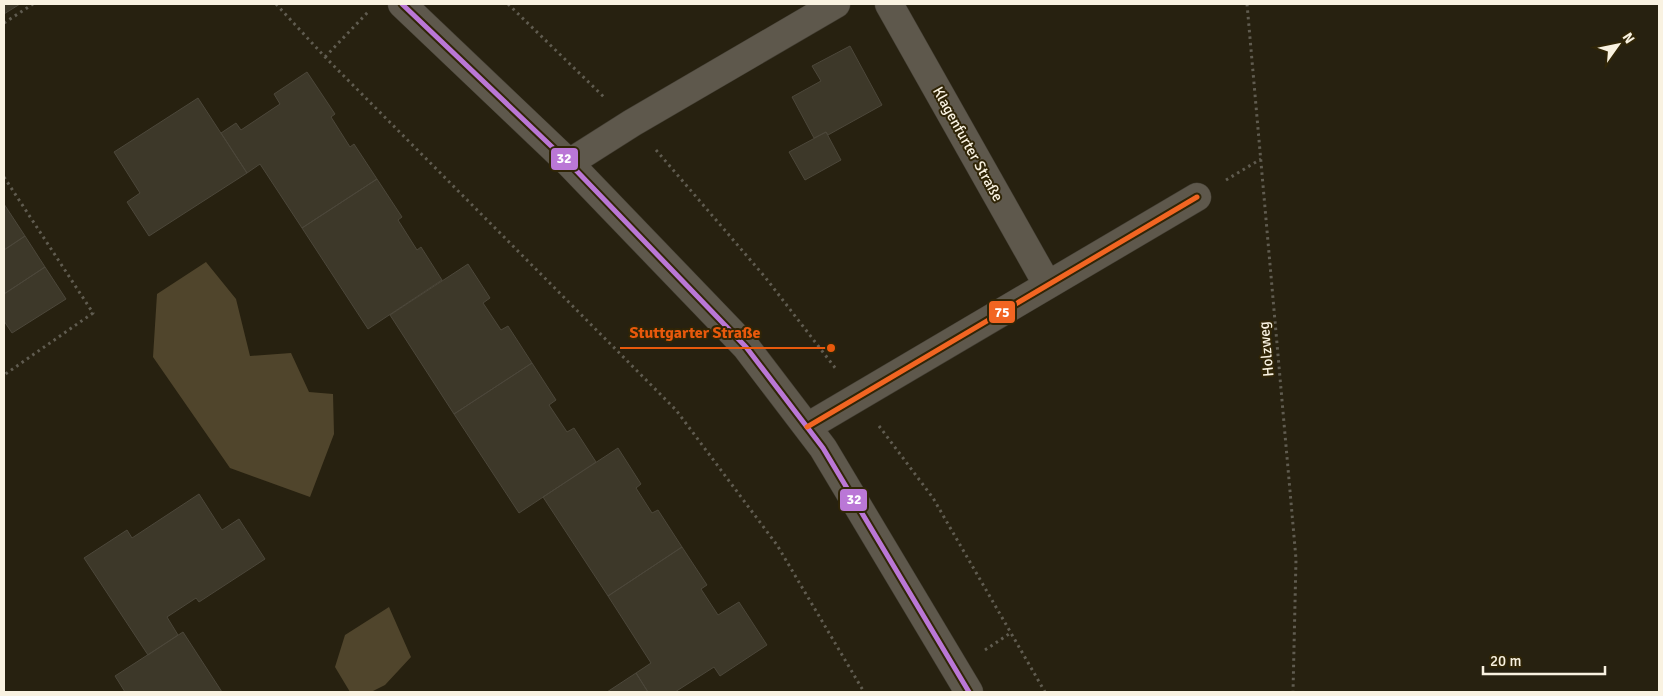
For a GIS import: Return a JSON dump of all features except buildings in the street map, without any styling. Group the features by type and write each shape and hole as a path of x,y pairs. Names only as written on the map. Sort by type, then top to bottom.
{"street":[{"path":"402,4 569,163 746,347 823,448 969,692"},
{"path":"569,163 632,123 836,4"},
{"name":"Klagenfurter Straße","path":"889,4 1047,284"},
{"path":"807,427 1197,196"}],"path":[{"path":"4,24 33,4"},
{"path":"276,4 325,57 676,410 777,545 864,692"},
{"path":"508,4 632,123 766,277 932,498 1045,692"},
{"name":"Holzweg","path":"1247,4 1296,558 1293,692"},
{"path":"325,57 369,10"},
{"path":"4,177 93,313 4,375"}],"shaded area":[{"path":"206,262 236,299 250,356 291,353 309,392 333,394 334,434 310,497 230,468 153,357 157,294"},
{"path":"389,607 411,657 385,685 371,692 350,692 335,667 345,635"}],"transit line":[{"name":"32","path":"402,4 569,163 746,347 823,448 969,692"},
{"name":"75","path":"807,427 1197,197"}],"place":[{"name":"Stuttgarter Straße","path":"831,348"}]}
